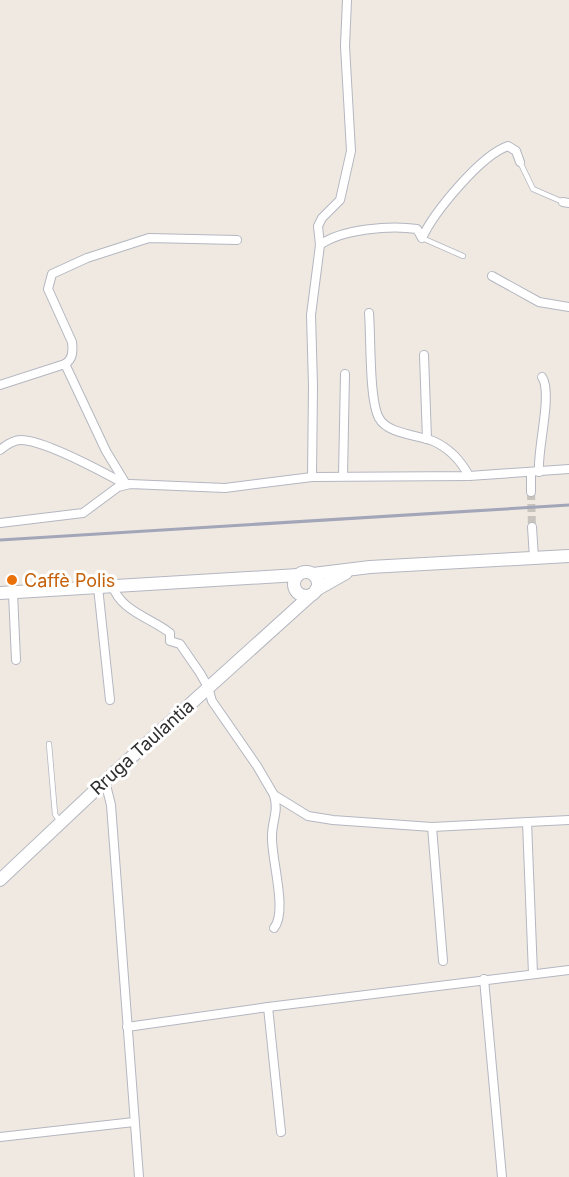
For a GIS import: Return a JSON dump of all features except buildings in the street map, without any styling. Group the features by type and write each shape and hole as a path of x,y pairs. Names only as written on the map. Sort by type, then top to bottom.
{"main road":[{"path":"6,593 569,556"},
{"name":"Rruga Taulantia","path":"0,880 60,822 286,617 314,593 350,570"},
{"path":"274,577 304,596 314,593 318,581 313,574"},
{"path":"296,590 298,575"},
{"name":"Rruga Taulantia","path":"286,617 296,590"}],"street":[{"path":"312,477 311,315 320,245 320,221 340,201 351,151 345,46 347,0"},
{"path":"320,245 335,238 382,226 417,229 422,238 449,196 497,150 508,146 516,151 520,162"},
{"path":"0,385 70,361 73,351 72,342 48,289 52,274 87,258 149,238 237,240"},
{"path":"492,276 539,302 569,307"},
{"path":"369,313 374,397 379,419 389,427 427,439 454,456 469,476"},
{"path":"424,355 427,439"},
{"path":"65,364 109,457 126,484"},
{"path":"343,476 345,374"},
{"path":"531,492 546,390 542,377"},
{"path":"0,450 14,441 32,442 98,469 126,484 225,488 312,477 469,476 569,469"},
{"path":"0,523 83,513 126,484"},
{"path":"532,527 534,558"},
{"path":"113,586 123,602 170,633 170,641 180,644 208,687 212,701 257,765 274,795 277,809 272,839 279,907 279,918 274,928"},
{"path":"98,587 110,700"},
{"path":"6,593 16,660"},
{"path":"105,781 111,805 139,1177"},
{"path":"274,795 298,811 318,819 432,827 569,820"},
{"path":"527,822 533,974"},
{"path":"432,827 443,961"},
{"path":"128,1027 484,979 569,970"},
{"path":"484,979 502,1177"},
{"path":"268,1008 281,1132"},
{"path":"0,1137 134,1122"}],"lane":[{"path":"520,162 533,189 566,202"},
{"path":"422,238 463,256"},
{"path":"49,744 55,814 60,822"}],"tunnel":[{"path":"531,492 532,527"}],"railway":[{"path":"0,540 569,505"}],"place":[{"name":"Caffè Polis","path":"12,580"}]}
